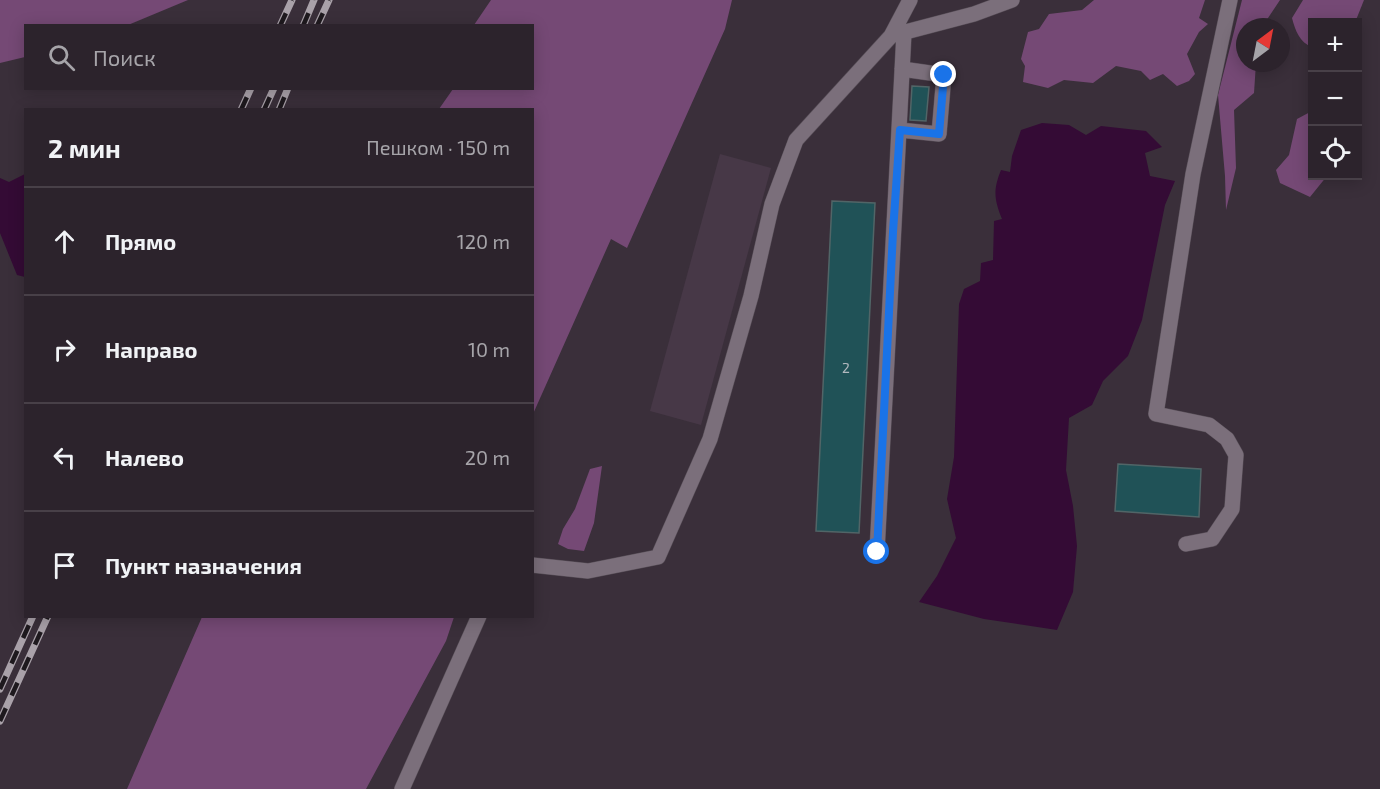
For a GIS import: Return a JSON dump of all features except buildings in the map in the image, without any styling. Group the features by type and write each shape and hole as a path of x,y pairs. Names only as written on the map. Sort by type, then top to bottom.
{"street":[{"path":"896,0 903,15"},
{"path":"877,552 900,130 902,69 898,34 910,0"},
{"path":"534,565 588,571 658,557 710,439 751,296 772,204 796,140 898,34 974,14 1012,0"},
{"path":"1186,544 1212,539 1232,509 1236,455 1227,439 1209,425 1156,414 1193,174 1230,0"},
{"path":"900,130 939,134 944,75 902,69"},
{"path":"402,789 478,618"}],"shaded area":[{"path":"0,0 188,0 130,24 24,24 24,57 0,63"},
{"path":"491,0 732,0 725,29 627,248 611,239 534,412 534,108 440,108 452,90 534,90 534,24 475,24"},
{"path":"1094,0 1205,0 1199,18 1208,24 1199,32 1187,54 1195,74 1189,81 1177,86 1163,74 1150,80 1141,71 1116,66 1093,83 1064,80 1048,88 1023,82 1025,66 1021,59 1028,32 1039,29 1049,14 1082,10"},
{"path":"1242,0 1280,0 1268,18 1237,18"},
{"path":"1303,0 1364,0 1357,18 1308,18 1308,45 1296,31 1292,18"},
{"path":"1236,24 1236,72 1255,72 1254,93 1234,110 1236,168 1226,210 1225,176 1218,95"},
{"path":"1308,113 1308,180 1324,180 1310,197 1280,183 1276,170 1289,155 1297,119"},
{"path":"1042,123 1069,125 1086,135 1101,126 1146,131 1162,147 1145,153 1150,176 1175,181 1165,205 1142,320 1128,356 1103,381 1092,405 1069,418 1066,470 1077,546 1073,592 1057,630 984,619 919,602 937,576 956,538 947,499 954,457 959,304 964,289 980,281 981,263 993,260 994,221 1002,219 997,206 996,194 1001,170 1010,172 1012,156 1021,130"},
{"path":"720,154 771,168 701,425 650,411"},
{"path":"24,174 24,277 17,275 0,233 0,178 9,182"},
{"path":"602,466 594,523 584,551 568,549 558,544 563,529 575,509 590,469"},
{"path":"201,618 454,618 446,641 366,789 127,789"}],"railway":[{"path":"281,24 292,0"},
{"path":"304,24 314,0"},
{"path":"318,24 329,0"},
{"path":"242,108 250,90"},
{"path":"265,108 273,90"},
{"path":"280,108 287,90"},
{"path":"0,689 32,618"},
{"path":"0,721 47,618"}],"route":[{"path":"877,552 900,130 939,134 944,75"}]}
